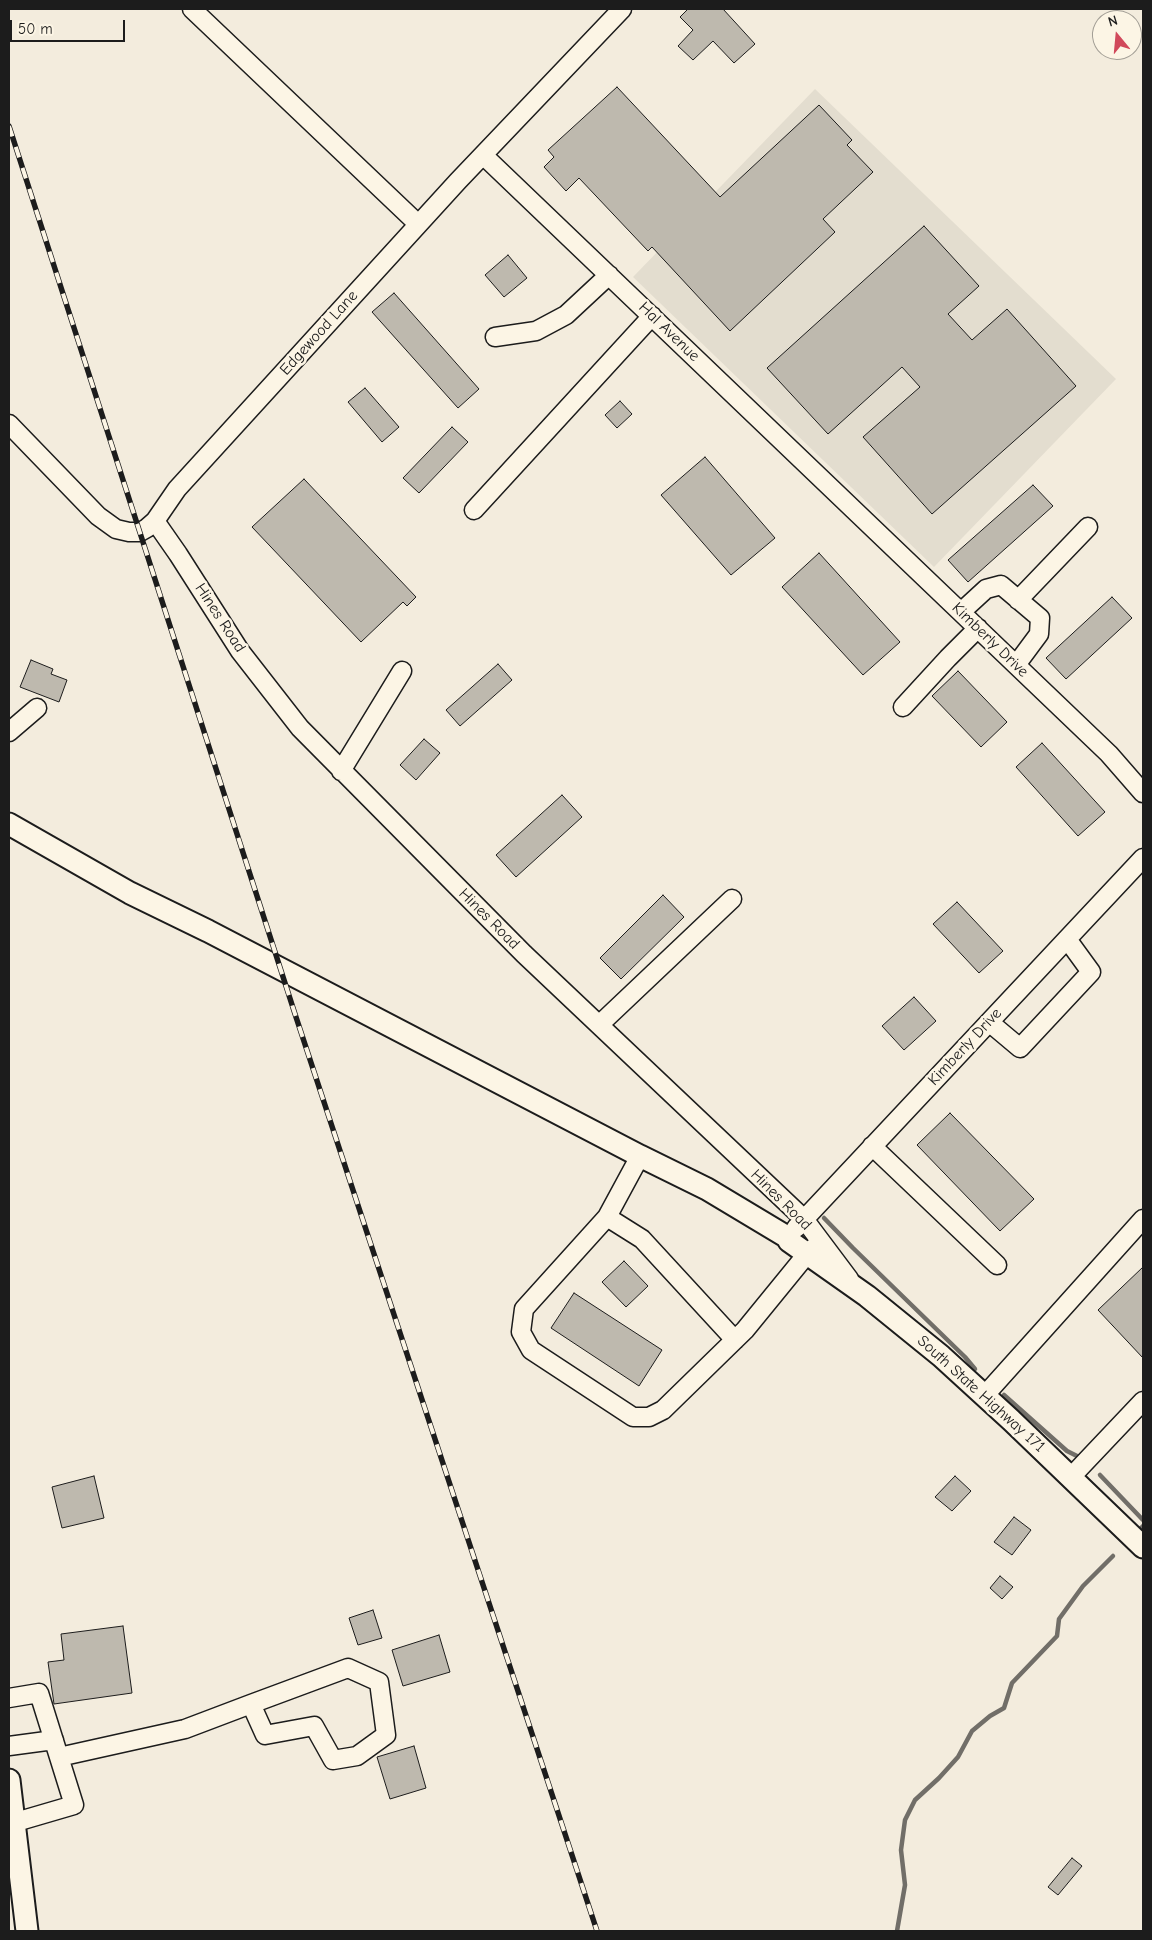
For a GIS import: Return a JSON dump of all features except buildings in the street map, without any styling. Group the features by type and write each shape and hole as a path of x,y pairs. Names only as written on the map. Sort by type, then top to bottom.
{"main road":[{"name":"South State Highway 171","path":"10,835 82,874 130,894 208,931 707,1189 787,1237 789,1241 814,1248 857,1289 941,1356 985,1395 1143,1546"},
{"path":"9,1780 12,1824 27,1931"}],"street":[{"path":"192,9 418,224"},
{"name":"Edgewood Lane","path":"9,424 98,516 116,529 140,532 154,521 177,489 418,224 622,9"},
{"name":"Hal Avenue","path":"483,155 856,510"},
{"path":"495,337 536,331 566,315 609,275"},
{"path":"474,510 652,316"},
{"name":"Kimberly Drive","path":"856,510 1109,754 1143,793"},
{"name":"Hines Road","path":"154,521 178,554 240,651 263,683 300,728 524,954 804,1219 814,1248"},
{"path":"1018,600 1088,527"},
{"path":"962,612 986,589 1001,586 1040,618 1039,634 1016,664"},
{"path":"903,707 978,628"},
{"path":"341,771 402,671"},
{"path":"9,732 37,708"},
{"name":"Kimberly Drive","path":"787,1237 1143,858"},
{"path":"599,1025 732,899"},
{"path":"989,1022 1020,1048 1091,972 1067,939"},
{"path":"872,1146 997,1265"},
{"path":"640,1156 607,1217 524,1309 521,1332 531,1350 633,1417 648,1417 663,1410 735,1340 814,1248"},
{"path":"607,1217 642,1239 735,1340"},
{"path":"985,1395 1143,1219"},
{"path":"1071,1477 1143,1401"},
{"path":"9,1746 57,1748 185,1728 348,1668 379,1682 386,1735 357,1756 333,1760 314,1726 265,1735 251,1704"},
{"path":"9,1698 39,1693 74,1805 12,1824"}],"shaded area":[{"path":"815,89 1116,379 934,567 633,277"}],"waterway":[{"path":"824,1218 975,1369"},
{"path":"1004,1395 1067,1451 1079,1457"},
{"path":"1100,1475 1143,1520"},
{"path":"1140,1529 1143,1526"},
{"path":"897,1931 905,1885 901,1850 905,1820 915,1800 958,1757 972,1731 990,1716 1004,1708 1012,1683 1057,1636 1059,1619 1083,1586 1113,1556"}],"railway":[{"path":"9,126 295,1014 597,1931"}]}
